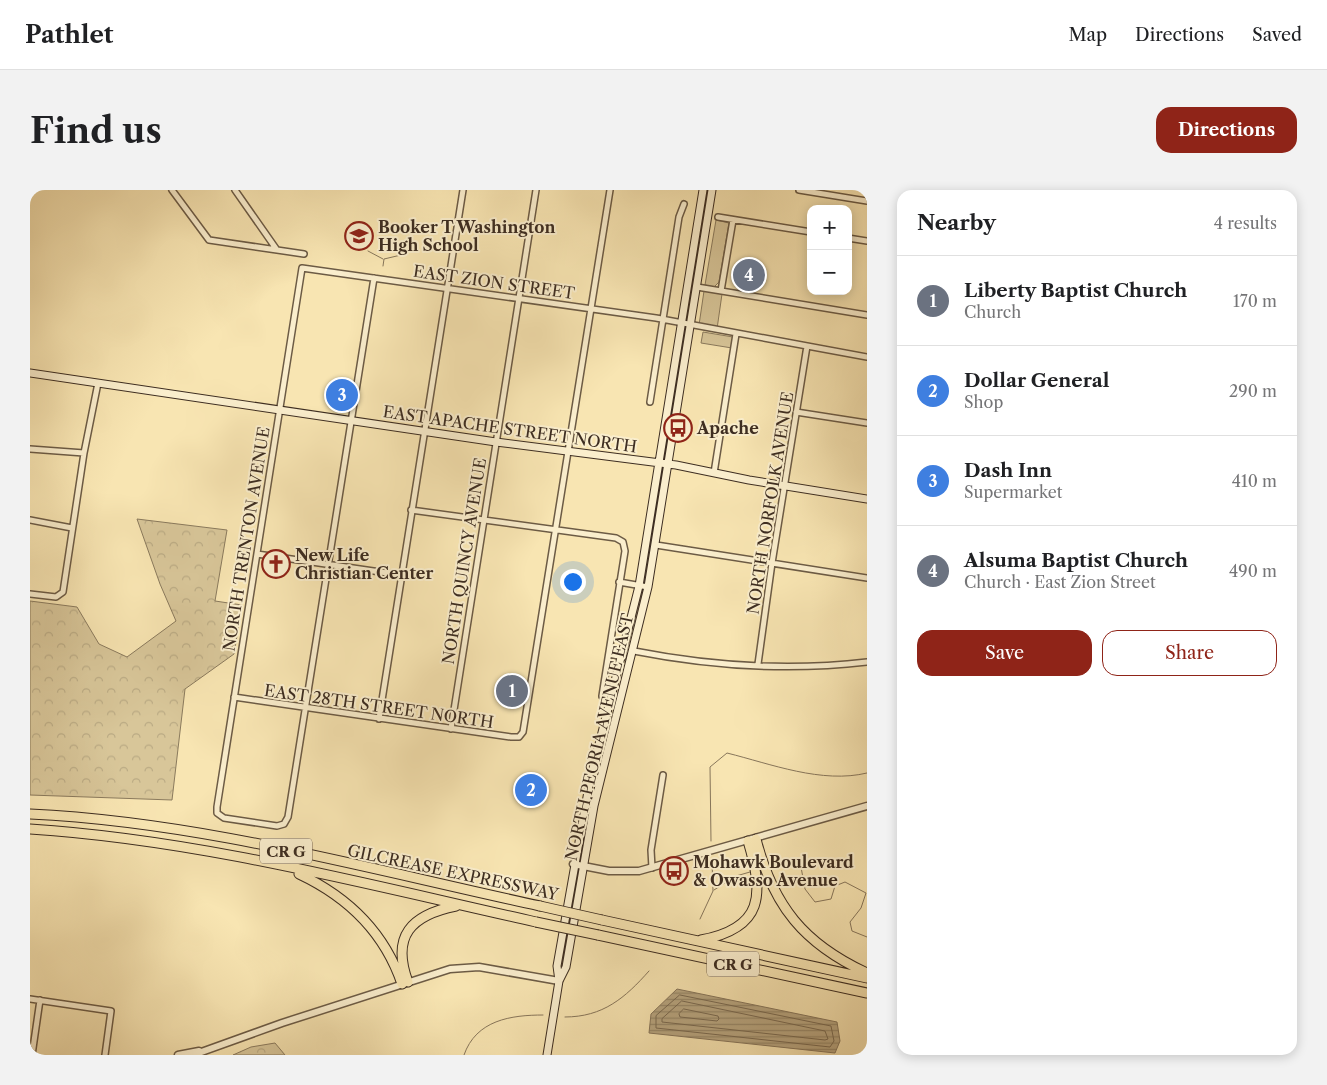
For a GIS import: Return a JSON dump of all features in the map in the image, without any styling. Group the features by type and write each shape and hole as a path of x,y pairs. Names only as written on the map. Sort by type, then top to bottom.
{"highway":[{"name":"GILCREASE EXPRESSWAY","path":"30,814 84,817 188,831 867,978"},
{"name":"GILCREASE EXPRESSWAY","path":"30,829 105,835 166,843 282,866 867,993"},
{"path":"696,940 728,933 742,923 752,910 759,886 752,840"},
{"path":"752,840 769,880 795,923 824,950 867,973"},
{"path":"282,866 331,890 360,913 389,954 405,983"},
{"path":"405,983 401,954 404,940 410,928 430,912 460,905"}],"main road":[{"name":"NORTH PEORIA AVENUE EAST","path":"560,981 557,966 590,780 623,657 639,586 703,190"},
{"name":"NORTH PEORIA AVENUE EAST","path":"547,1055 560,981 566,967 582,866 608,745 634,651 648,587 712,190"},
{"name":"EAST APACHE STREET NORTH","path":"30,373 496,442 668,465 867,499"}],"street":[{"path":"172,190 209,240 304,254"},
{"path":"235,190 277,250"},
{"path":"379,719 463,190"},
{"name":"NORTH QUINCY AVENUE","path":"451,729 536,190"},
{"path":"411,510 555,530 610,190"},
{"path":"799,190 831,192 867,200"},
{"path":"650,402 679,217 684,204"},
{"path":"718,218 807,231"},
{"path":"721,291 733,220"},
{"path":"852,239 867,241"},
{"name":"EAST ZION STREET","path":"302,268 663,320 867,357"},
{"name":"NORTH TRENTON AVENUE","path":"302,268 216,807 217,813 224,818 277,826 284,824 288,817 306,708"},
{"path":"306,708 350,420 374,278"},
{"path":"696,287 867,315"},
{"path":"714,473 736,334"},
{"name":"NORTH NORFOLK AVENUE","path":"758,664 772,563 807,346"},
{"path":"30,594 52,597 60,596 63,592 84,453 98,383"},
{"path":"796,412 867,424"},
{"path":"30,449 84,453"},
{"path":"30,520 72,528"},
{"name":"NORTH PEORIA AVENUE EAST","path":"555,530 616,538 622,542 625,548 602,696"},
{"name":"EAST 28TH STREET NORTH","path":"234,697 511,737 520,735 525,727 555,530"},
{"path":"656,544 867,578"},
{"path":"257,554 402,575"},
{"path":"619,582 648,587"},
{"path":"634,651 698,660 788,668 867,662"},
{"name":"NORTH PEORIA AVENUE EAST","path":"609,654 623,657"},
{"path":"652,868 651,850 663,775"},
{"path":"574,864 625,872 652,868 867,806"},
{"path":"194,1055 450,969 479,967 560,981"},
{"path":"30,999 111,1011 105,1055"},
{"path":"32,1055 40,1000"},
{"path":"178,1055 205,1050"}],"green space":[{"path":"716,220 729,223 719,282 714,287 705,285"},
{"path":"704,291 722,294 717,329 699,325"},
{"path":"703,332 733,337 732,348 701,343"},
{"path":"137,519 227,530 215,601 242,605 234,654 185,689 172,800 30,795 30,601 77,607 99,644 127,657 176,621 160,584"},
{"path":"275,1043 285,1055 233,1055 251,1047"}],"water":[{"path":"677,989 837,1022 840,1041 835,1053 649,1033 651,1014"}],"waterway":[{"path":"383,266 384,259 401,255 404,248"},
{"path":"368,251 383,259"},
{"path":"711,841 710,767 727,753 779,767 815,774 850,776 867,773"},
{"path":"700,919 713,891 712,861"},
{"path":"769,865 779,862 801,867 805,889 815,902 831,899 835,886 845,882 866,893 861,908 850,922 852,931 867,937"},
{"path":"714,890 736,876 750,872"},
{"path":"565,1017 591,1014 602,1010 631,990 649,971"},
{"path":"464,1055 477,1034 486,1027 507,1018 543,1015"}],"place":[{"name":"Booker T Washington High School","path":"359,236"},
{"name":"Alsuma Baptist Church","path":"749,275"},
{"name":"Dash Inn","path":"342,395"},
{"name":"Apache","path":"678,428"},
{"name":"New Life Christian Center","path":"276,564"},
{"name":"Liberty Baptist Church","path":"512,691"},
{"name":"Dollar General","path":"531,790"},
{"name":"Mohawk Boulevard & Owasso Avenue","path":"674,871"}]}
